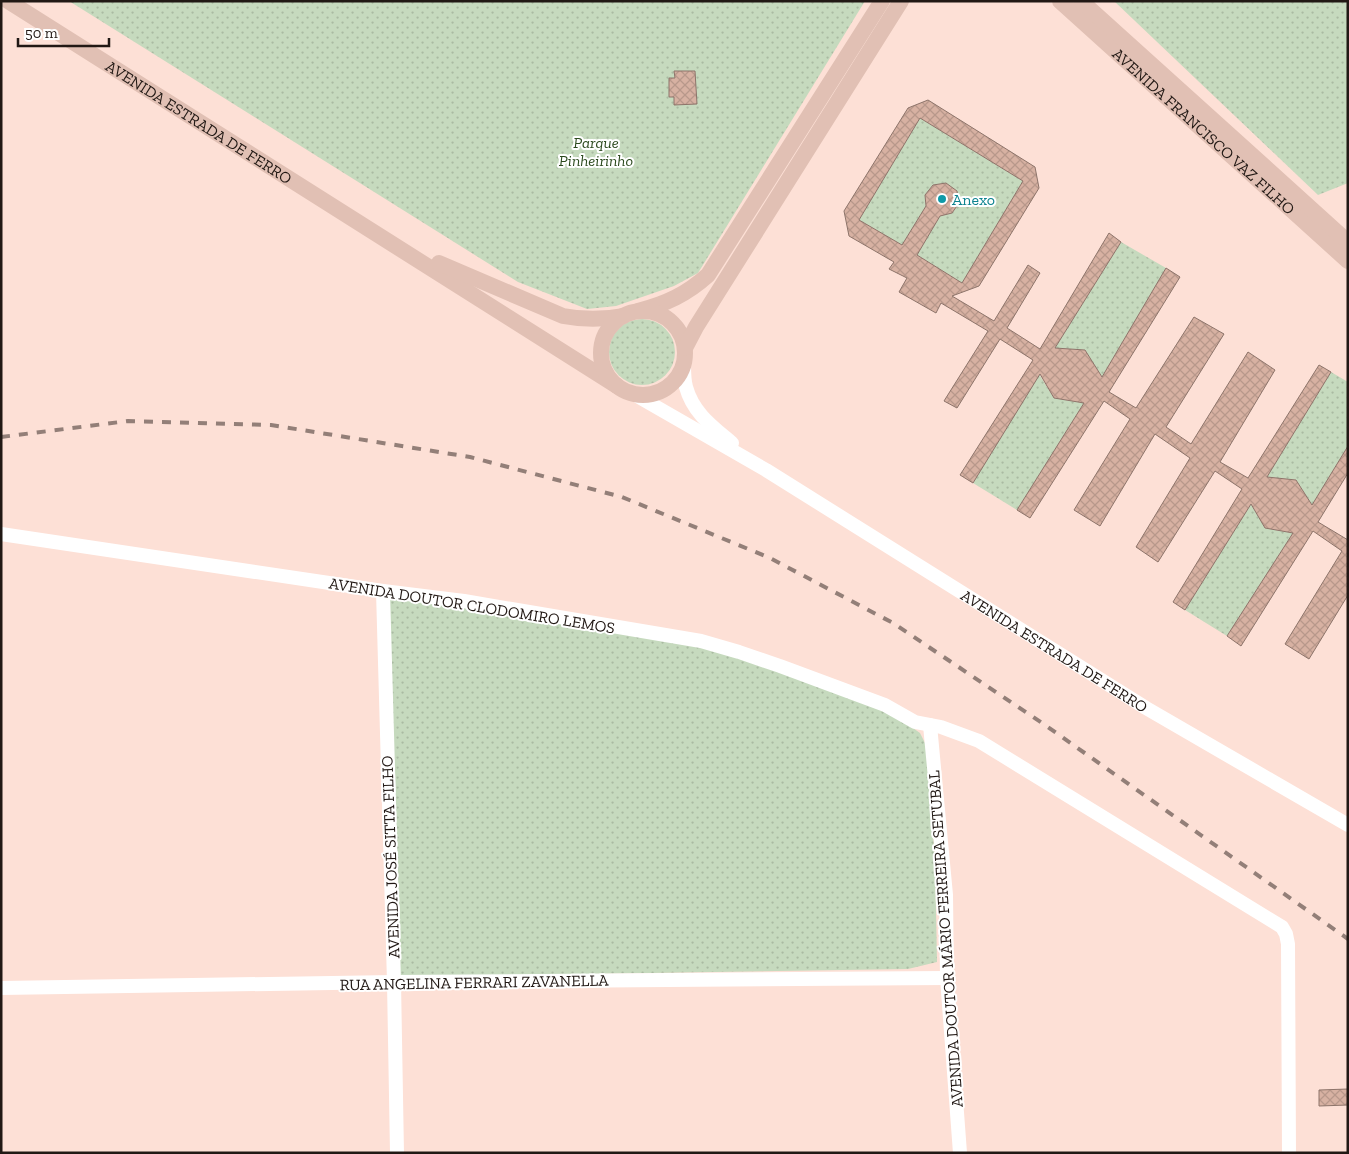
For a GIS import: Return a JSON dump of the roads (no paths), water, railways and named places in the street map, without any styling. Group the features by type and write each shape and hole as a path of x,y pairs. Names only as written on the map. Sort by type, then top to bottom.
{"main road":[{"name":"AVENIDA ESTRADA DE FERRO","path":"8,1 625,390"},
{"path":"630,313 658,306 676,298 693,288 708,275 882,1"},
{"path":"625,390 648,395 664,389 676,379 696,327 902,1"},
{"name":"AVENIDA FRANCISCO VAZ FILHO","path":"1060,1 1348,261"},
{"name":"AVENIDA FRANCISCO VAZ FILHO","path":"1081,1 1348,242"},
{"name":"AVENIDA ESTRADA DE FERRO","path":"391,242 564,316 583,319 603,319 630,313 654,312 669,320 680,332 684,356"},
{"name":"AVENIDA ESTRADA DE FERRO","path":"625,390 607,373 602,358 603,341 610,327 630,313"}],"street":[{"name":"AVENIDA ESTRADA DE FERRO","path":"684,356 685,386 694,407 708,424 766,470"},
{"name":"AVENIDA ESTRADA DE FERRO","path":"625,390 766,470 1146,708 1348,825"},
{"name":"AVENIDA DOUTOR CLODOMIRO LEMOS","path":"1,534 383,591 464,600 702,641 739,652 885,705 915,722 941,727 979,741 1282,927 1288,944 1289,1153"},
{"name":"AVENIDA JOSÉ SITTA FILHO","path":"383,591 397,1153"},
{"name":"AVENIDA DOUTOR MÁRIO FERREIRA SETUBAL","path":"930,725 946,895 947,978 960,1153"},
{"name":"RUA ANGELINA FERRARI ZAVANELLA","path":"1,988 394,982 947,978"}],"railway":[{"path":"1,437 128,421 271,425 470,457 622,497 770,558 893,623 1045,725 1348,939"}],"place":[{"name":"Anexo","path":"942,199"}],"park label":[{"name":"Parque Pinheirinho","path":"596,151"}]}
